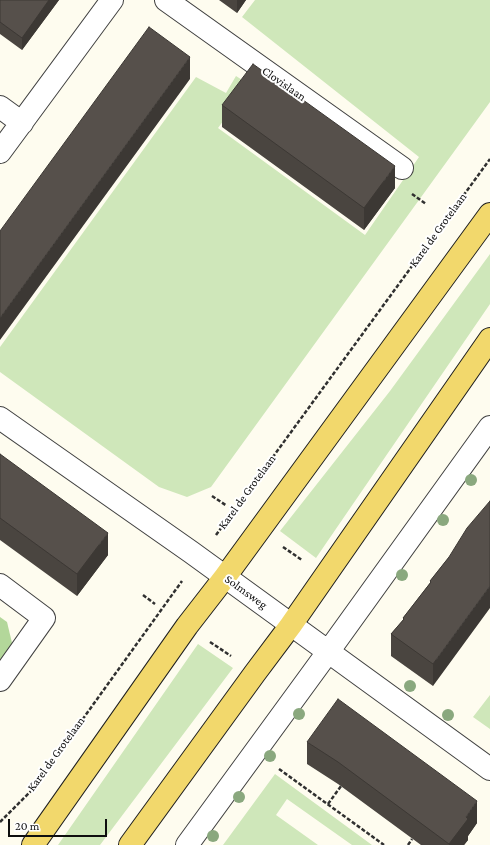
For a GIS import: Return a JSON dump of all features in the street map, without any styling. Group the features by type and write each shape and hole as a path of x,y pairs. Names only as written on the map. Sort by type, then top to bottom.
{"main road":[{"path":"33,845 187,626 225,577 490,214"},
{"path":"130,845 291,625 490,339"}],"street":[{"path":"0,152 112,0"},
{"name":"Clovislaan","path":"166,0 402,168"},
{"path":"0,107 22,123"},
{"name":"Solmsweg","path":"0,418 199,558 490,769"},
{"path":"187,845 490,427"},
{"path":"0,585 44,618 0,680"}],"path":[{"name":"Karel de Grotelaan","path":"0,822 31,791 161,608 490,158"},
{"path":"212,496 226,506"},
{"path":"279,544 304,562"},
{"path":"143,595 155,604"},
{"path":"208,641 234,658"},
{"path":"273,765 384,845"},
{"path":"328,804 341,786"},
{"path":"408,845 412,839"}],"green space":[{"path":"255,0 490,0 490,102 211,487 187,497 159,487 0,372 0,347 196,77 226,93 236,76 250,85 218,128 365,235 419,157 242,17"},
{"path":"490,254 490,304 316,558 280,531 390,391"},
{"path":"0,617 7,622 13,647 0,667"},
{"path":"198,644 233,668 100,845 58,845"},
{"path":"490,695 490,729 473,717"},
{"path":"275,774 372,845 352,845 287,799 276,815 318,845 223,845"}],"building":[{"path":"0,0 49,0 22,38 0,22"},
{"path":"149,27 190,57 0,318 0,231"},
{"path":"253,64 395,166 364,208 222,105"},
{"path":"0,454 108,533 77,574 0,518"},
{"path":"490,501 490,586 433,664 391,634 404,619 403,618 449,557 467,528"},
{"path":"338,699 477,801 466,817 468,819 449,844 338,762 307,742"}]}
